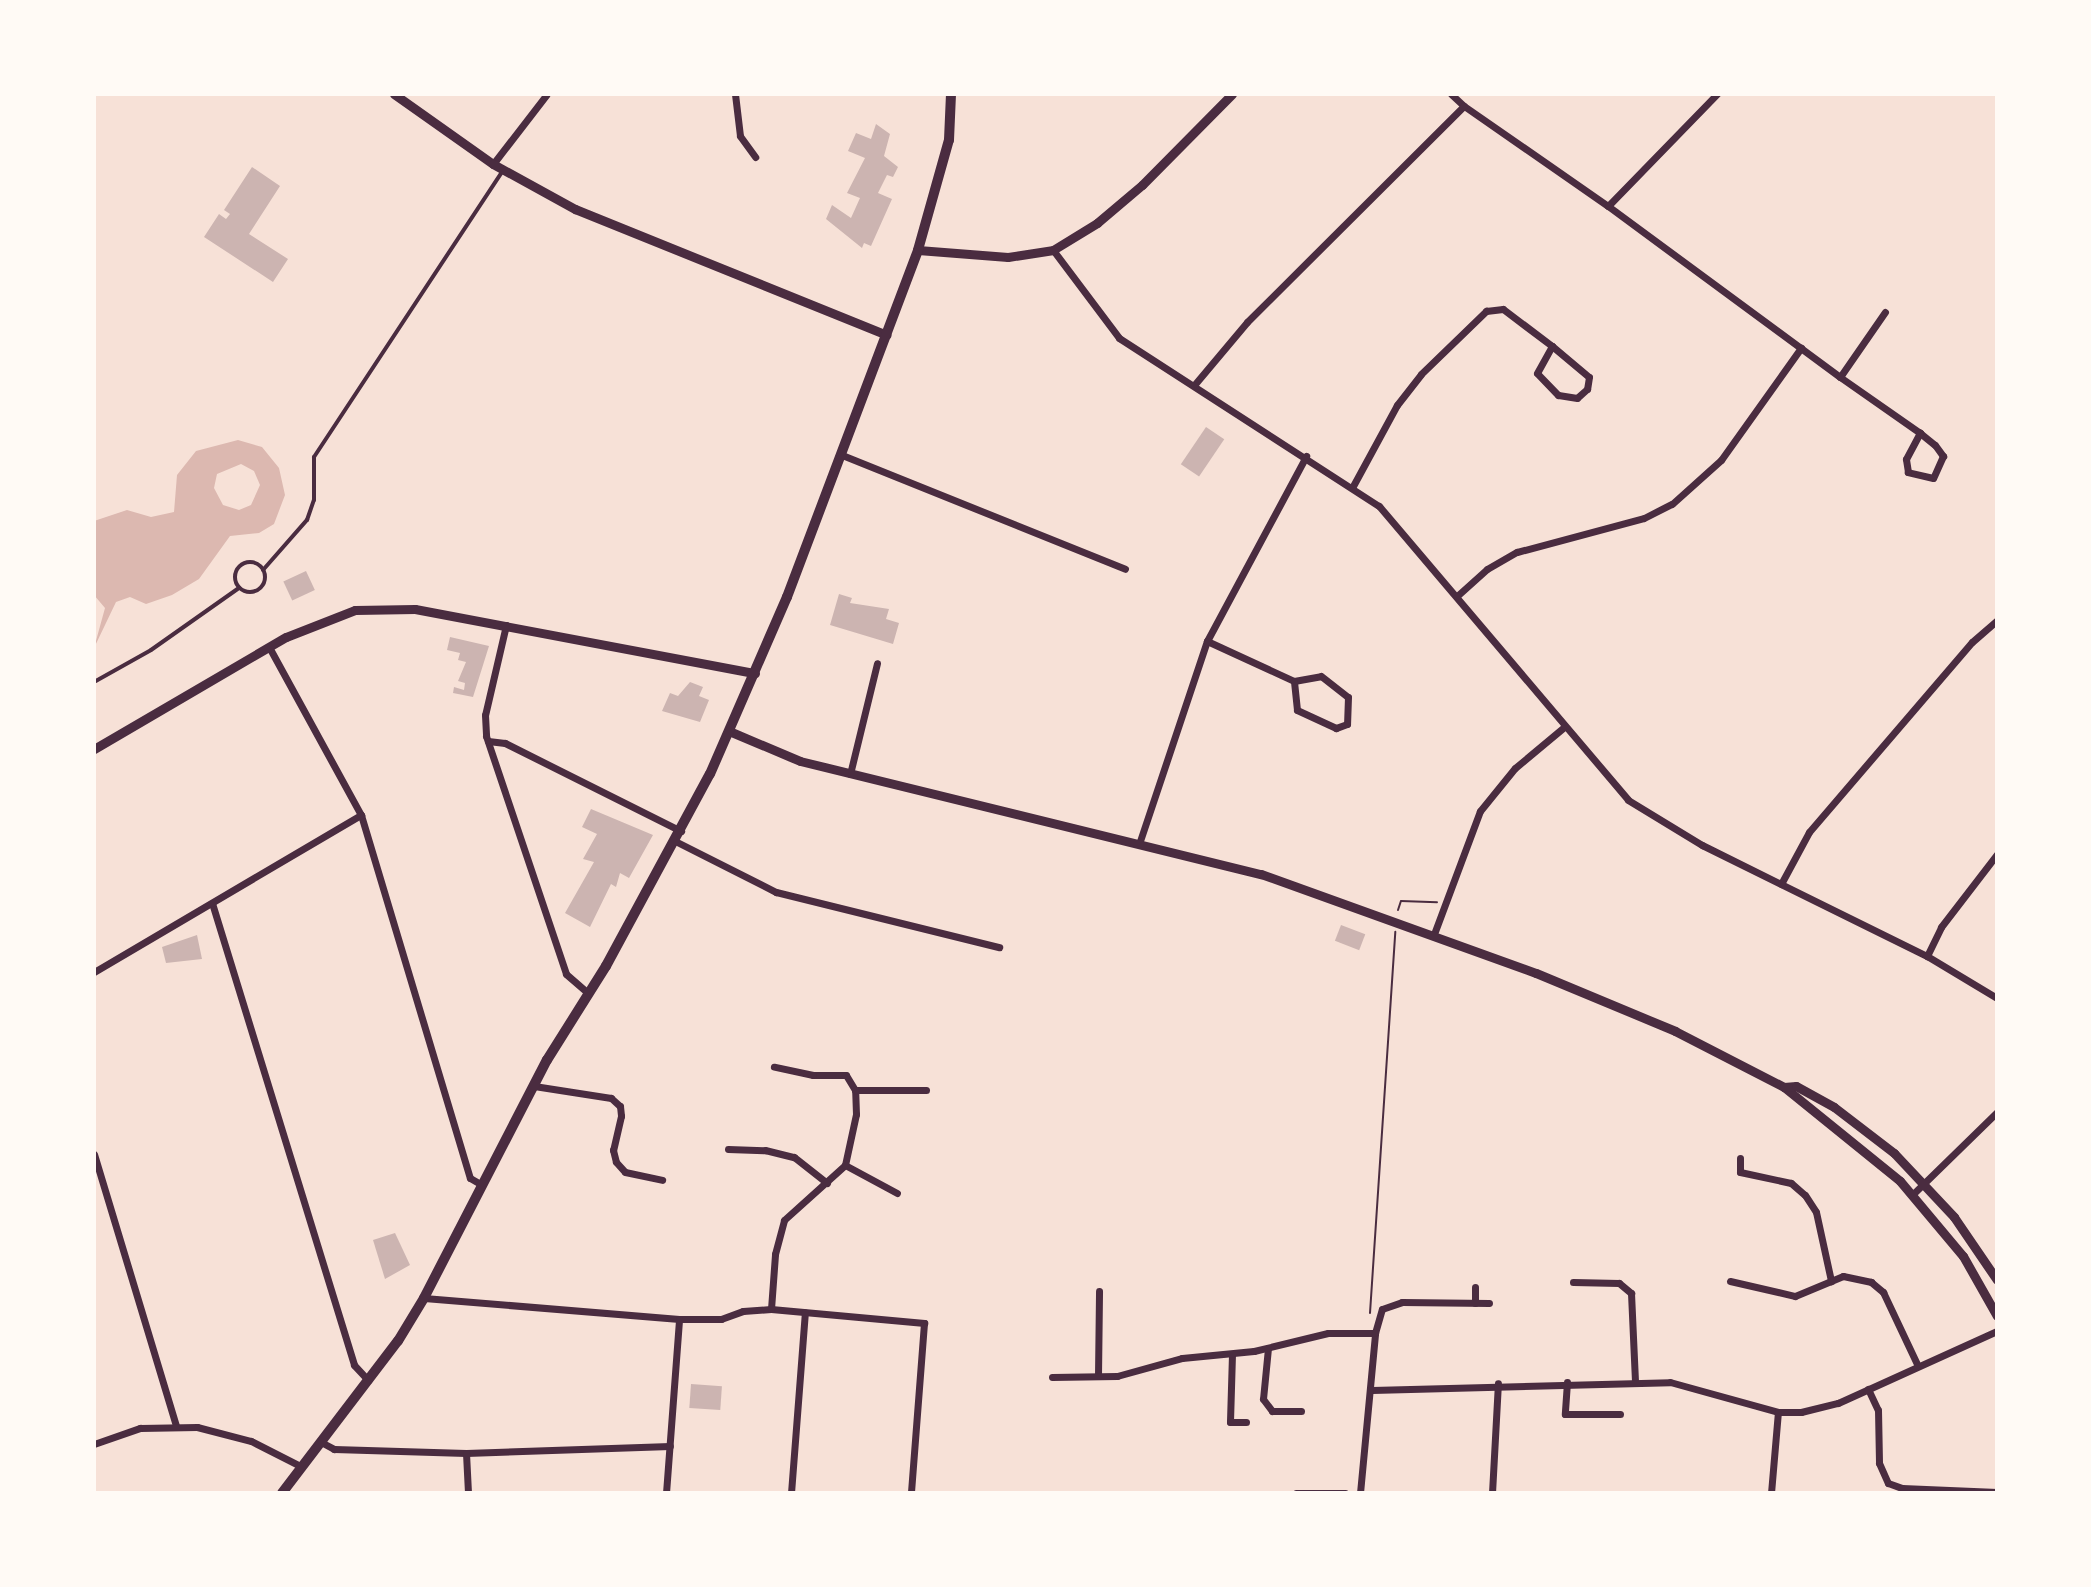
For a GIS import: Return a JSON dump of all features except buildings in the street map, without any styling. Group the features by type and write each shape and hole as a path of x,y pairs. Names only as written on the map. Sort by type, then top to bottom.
{"main road":[{"path":"282,1493 368,1380 424,1298 534,1086 679,836 755,673 887,335 918,250 949,140 951,94"}],"street":[{"path":"394,94 493,164 624,232 887,335"},
{"path":"493,164 547,94"},
{"path":"735,94 740,136 755,157"},
{"path":"918,250 1008,257 1053,250 1097,223 1142,185 1232,94"},
{"path":"1451,94 1920,433 1943,456 1933,478 1908,472 1906,459 1920,433"},
{"path":"1608,206 1717,94"},
{"path":"1195,384 1247,322 1464,106"},
{"path":"1053,250 1119,338 1353,486 1395,521 1606,779 1649,817 1927,956 1997,998"},
{"path":"1353,486 1397,405 1486,311 1503,309 1552,346 1589,377 1577,398 1558,395 1537,373 1552,346"},
{"path":"1840,377 1885,312"},
{"path":"1457,596 1487,569 1517,552 1644,518 1672,504 1721,460 1801,348"},
{"path":"842,455 1125,569"},
{"path":"1140,841 1207,641 1306,456"},
{"path":"94,749 324,618 384,606 506,625 755,673"},
{"path":"1781,884 1809,832 1972,642 1997,620"},
{"path":"506,625 485,715 488,741 566,974 589,994"},
{"path":"1207,641 1294,681 1321,676 1348,697 1347,724 1336,728 1297,710 1294,681"},
{"path":"269,647 361,815 470,1178 482,1185"},
{"path":"850,774 877,663"},
{"path":"1434,934 1493,790 1563,728"},
{"path":"729,731 800,761 1140,841 1261,874 1395,919 1675,1031 1784,1087 1913,1194 1963,1256 1997,1316"},
{"path":"488,741 505,743 776,892 999,947"},
{"path":"94,972 361,815"},
{"path":"1927,956 1941,927 1997,854"},
{"path":"212,903 354,1365 368,1380"},
{"path":"771,1309 775,1254 784,1220 845,1165 853,1139 855,1090 846,1075 813,1075 774,1067"},
{"path":"534,1086 611,1098 620,1106 613,1150 616,1162 625,1172 662,1180"},
{"path":"1784,1087 1796,1086 1834,1107 1925,1182 1997,1280"},
{"path":"855,1090 926,1090"},
{"path":"1913,1194 1997,1112"},
{"path":"728,1149 765,1150 794,1157 827,1183"},
{"path":"94,1154 176,1425"},
{"path":"1740,1158 1740,1172 1782,1180 1805,1195 1816,1212 1831,1281"},
{"path":"845,1165 897,1193"},
{"path":"1730,1281 1795,1296 1831,1281 1856,1275 1883,1292 1918,1366"},
{"path":"1573,1282 1619,1283 1631,1293 1635,1382"},
{"path":"1475,1287 1475,1303"},
{"path":"1098,1376 1099,1291"},
{"path":"424,1298 679,1319 721,1319 743,1311 771,1309 924,1323 911,1493"},
{"path":"1360,1493 1372,1390 1372,1333 1382,1309 1391,1302 1489,1303"},
{"path":"791,1493 805,1313"},
{"path":"666,1493 679,1319"},
{"path":"1372,1390 1498,1383 1687,1384 1778,1412 1838,1403 1997,1331"},
{"path":"1052,1377 1139,1372 1182,1358 1268,1348 1328,1333 1372,1333"},
{"path":"1268,1348 1263,1399 1272,1411 1301,1411"},
{"path":"1232,1354 1230,1422 1246,1422"},
{"path":"1567,1382 1565,1414 1620,1414"},
{"path":"1492,1493 1498,1383"},
{"path":"1868,1389 1878,1410 1879,1463 1888,1483 1902,1488 1997,1492"},
{"path":"1771,1493 1778,1412"},
{"path":"94,1444 140,1428 176,1425 251,1441 300,1466"},
{"path":"321,1442 334,1449 466,1453 670,1446"},
{"path":"466,1453 468,1493"},
{"path":"1296,1493 1345,1493"}],"lane":[{"path":"94,682 151,650 239,588 260,588 263,570 307,520 314,500 314,457 503,170"},
{"path":"239,588 235,573 241,565 256,563 263,570"}],"path":[{"path":"1372,1333 1395,919 1401,901 1445,902"}],"shaded area":[{"path":"238,440 262,447 279,468 285,495 274,524 259,533 230,536 199,579 172,595 146,604 130,597 116,602 94,648 105,608 94,595 94,521 127,510 151,517 174,512 177,475 196,451","holes":["241,464 254,471 260,485 251,505 239,510 223,505 214,488 217,474"]}]}
